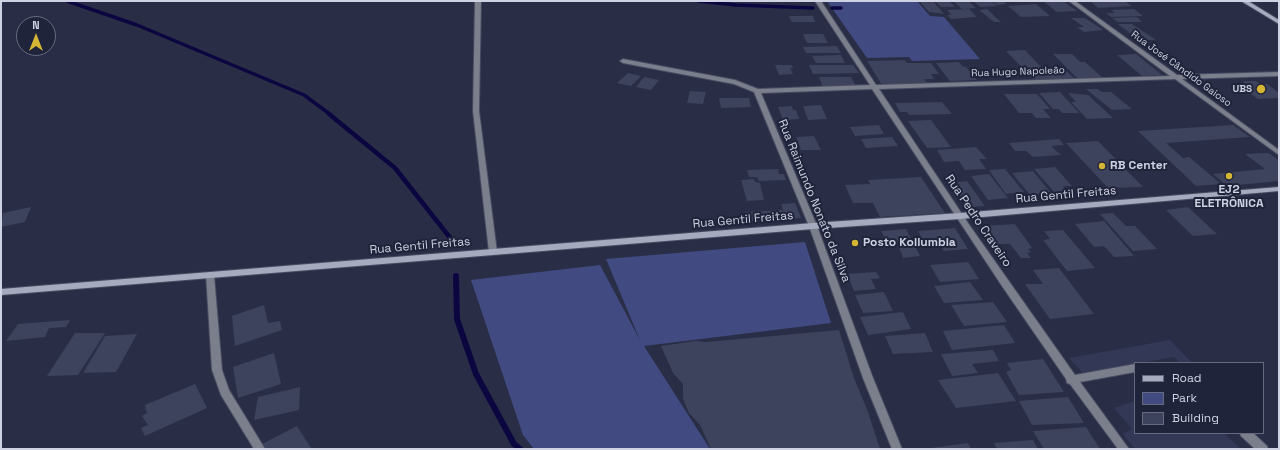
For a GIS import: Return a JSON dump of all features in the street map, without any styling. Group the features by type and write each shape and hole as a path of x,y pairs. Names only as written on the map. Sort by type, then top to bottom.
{"main road":[{"path":"1244,1 1279,22"},
{"name":"Rua Gentil Freitas","path":"1,292 813,226 960,216 1279,189"}],"street":[{"path":"478,1 476,111 493,252"},
{"name":"Rua Pedro Craveiro","path":"818,1 960,216 1071,380 1124,449"},
{"name":"Rua José Cândido Gaioso","path":"1072,1 1279,153"},
{"path":"623,61 735,82 752,88 757,92"},
{"name":"Rua Hugo Napoleão","path":"757,92 1279,74"},
{"name":"Rua Raimundo Nonato da Silva","path":"757,92 813,226 868,378 897,449"},
{"path":"210,275 217,370 225,392 260,449"},
{"path":"1071,380 1134,368"},
{"path":"1246,434 1263,449"}],"shaded area":[{"path":"1170,340 1191,362 1179,362 1174,357 1146,362 1134,362 1134,364 1083,373 1069,358"},
{"path":"1134,401 1134,434 1225,434 1241,449 1135,449 1123,434 1132,429 1114,408"}],"green space":[{"path":"827,1 917,1 930,16 944,17 980,59 912,61 909,57 867,58"},
{"path":"805,242 831,323 644,346 710,449 534,449 523,435 471,280 600,265 640,340 606,259"}],"building":[{"path":"919,1 933,1 944,14 929,12"},
{"path":"935,1 949,1 955,7 941,7"},
{"path":"953,1 968,1 976,8 962,9"},
{"path":"973,1 991,1 997,6 980,7"},
{"path":"992,1 1003,1 1007,4 997,5"},
{"path":"1043,1 1063,1 1077,11 1057,12"},
{"path":"1090,1 1124,1 1132,6 1098,8"},
{"path":"1036,4 1050,16 1021,17 1008,6"},
{"path":"969,9 977,17 951,19 947,15 951,15 947,10"},
{"path":"987,9 1001,22 994,22 979,10"},
{"path":"1134,9 1143,16 1111,17 1106,13 1115,13 1111,10"},
{"path":"789,16 813,16 815,22 792,22"},
{"path":"1137,17 1142,22 1118,22 1112,18"},
{"path":"1071,18 1085,18 1103,30 1084,32 1077,27 1084,27"},
{"path":"1118,24 1132,24 1156,40 1139,40"},
{"path":"803,34 823,34 828,43 807,43"},
{"path":"837,46 841,53 806,53 803,47"},
{"path":"1025,50 1042,68 1062,67 1075,79 1034,80 1006,51"},
{"path":"1053,54 1072,54 1080,62 1085,62 1103,78 1078,79"},
{"path":"1136,54 1162,75 1142,76 1117,55"},
{"path":"841,55 845,63 816,63 812,56"},
{"path":"905,60 907,63 931,63 939,74 931,74 934,79 924,79 928,84 882,85 867,61"},
{"path":"959,62 962,66 966,67 977,80 950,81 936,63"},
{"path":"775,65 792,65 793,68 790,68 793,74 779,75"},
{"path":"809,65 853,65 859,73 813,74"},
{"path":"628,73 641,76 631,86 617,83"},
{"path":"644,77 659,80 651,90 636,87"},
{"path":"819,77 851,77 856,86 823,87"},
{"path":"1243,81 1256,81 1261,85 1267,84 1279,93 1279,98 1258,99 1238,85 1246,85"},
{"path":"1086,89 1097,89 1102,92 1111,92 1132,109 1112,110"},
{"path":"690,91 706,92 703,104 687,103"},
{"path":"1060,92 1079,113 1062,113 1059,109 1053,109 1039,93"},
{"path":"1068,93 1088,95 1113,118 1087,119 1071,102 1076,102"},
{"path":"1004,94 1037,94 1050,109 1043,109 1051,118 1036,118 1032,113 1019,113"},
{"path":"719,98 749,98 751,107 721,108"},
{"path":"942,102 952,114 909,115 907,112 900,112 895,103"},
{"path":"821,105 827,119 808,120 803,106"},
{"path":"792,106 793,110 796,110 799,119 783,120 778,107"},
{"path":"931,120 951,147 927,148 908,121"},
{"path":"879,125 884,134 855,136 850,127"},
{"path":"1233,125 1250,137 1166,143 1183,158 1189,157 1221,184 1196,186 1138,131"},
{"path":"814,136 821,150 801,150 796,137"},
{"path":"892,137 898,146 866,148 861,139"},
{"path":"1059,139 1064,145 1051,146 1061,155 1033,157 1026,151 1015,151 1009,143"},
{"path":"1098,141 1143,187 1108,188 1066,143"},
{"path":"976,147 987,159 979,159 986,169 965,170 959,161 944,162 937,150"},
{"path":"1268,153 1279,160 1279,181 1227,186 1213,174 1265,169 1245,154"},
{"path":"1055,167 1072,186 1063,186 1068,192 1055,193 1034,169"},
{"path":"778,169 779,174 784,174 786,180 759,181 757,177 749,177 747,170"},
{"path":"1005,169 1024,192 1006,194 989,170"},
{"path":"1033,171 1051,193 1030,195 1012,173"},
{"path":"989,174 1008,198 988,200 971,176"},
{"path":"921,177 945,213 880,217 873,203 853,203 845,185 870,184 868,180"},
{"path":"754,179 755,182 760,183 764,200 747,201 741,180"},
{"path":"967,181 985,206 968,207 951,183"},
{"path":"795,203 801,218 748,221 745,212 783,210 781,204"},
{"path":"31,207 25,222 1,227 3,213"},
{"path":"1188,207 1217,234 1193,236 1166,210"},
{"path":"1113,213 1126,226 1135,226 1157,249 1133,251 1100,214"},
{"path":"1104,221 1134,256 1114,257 1104,246 1094,247 1075,224"},
{"path":"1015,224 1032,248 1028,249 1031,252 1027,253 1031,258 1021,258 1010,244 996,244 984,226"},
{"path":"955,228 968,249 944,251 940,244 926,246 918,231"},
{"path":"906,229 920,256 903,258 897,242 887,242 881,231"},
{"path":"1063,230 1095,268 1067,271 1043,240 1050,239 1044,231"},
{"path":"968,262 979,279 940,282 930,265"},
{"path":"1059,268 1094,314 1050,319 1025,284 1043,284 1033,270"},
{"path":"876,272 880,278 871,279 876,289 854,291 847,274"},
{"path":"970,282 983,300 944,303 934,286"},
{"path":"884,292 893,311 863,313 855,295"},
{"path":"993,302 1007,322 964,326 951,305"},
{"path":"264,305 268,323 280,321 282,330 235,346 232,316"},
{"path":"903,312 911,329 868,335 860,317"},
{"path":"70,320 66,327 49,328 45,337 6,341 18,324"},
{"path":"1004,325 1015,343 952,350 943,331"},
{"path":"839,330 854,378 867,409 880,449 711,449 700,425 689,413 683,399 683,384 673,373 661,346 695,341 706,342"},
{"path":"75,333 105,333 78,375 47,376"},
{"path":"925,333 933,352 893,354 885,336"},
{"path":"137,334 116,372 83,373 105,336"},
{"path":"993,350 999,361 972,364 978,373 952,376 941,354"},
{"path":"274,353 281,384 238,398 233,367"},
{"path":"1043,359 1064,392 1019,395 1006,372 1011,370 1007,363"},
{"path":"998,373 1016,401 956,408 938,380"},
{"path":"195,384 207,408 145,436 141,428 148,425 142,416 147,413 145,405"},
{"path":"300,387 299,410 254,420 258,397"},
{"path":"1068,397 1084,423 1032,425 1019,401"},
{"path":"297,426 311,448 265,449 262,444"},
{"path":"1086,427 1100,449 1044,449 1033,431"},
{"path":"1033,440 1038,449 997,449 994,443"},
{"path":"968,443 971,449 931,448"}],"waterway":[{"path":"67,1 137,25 304,95 331,115"},
{"path":"698,1 736,5 813,8"},
{"path":"832,8 841,8"},
{"path":"329,114 395,168 455,244"},
{"path":"456,276 457,319 476,374 514,444 520,449"}],"place":[{"name":"UBS","path":"1261,89"},
{"name":"RB Center","path":"1102,166"},
{"name":"EJ2 ELETRÔNICA","path":"1229,176"},
{"name":"Posto Kollumbia","path":"855,243"}]}
